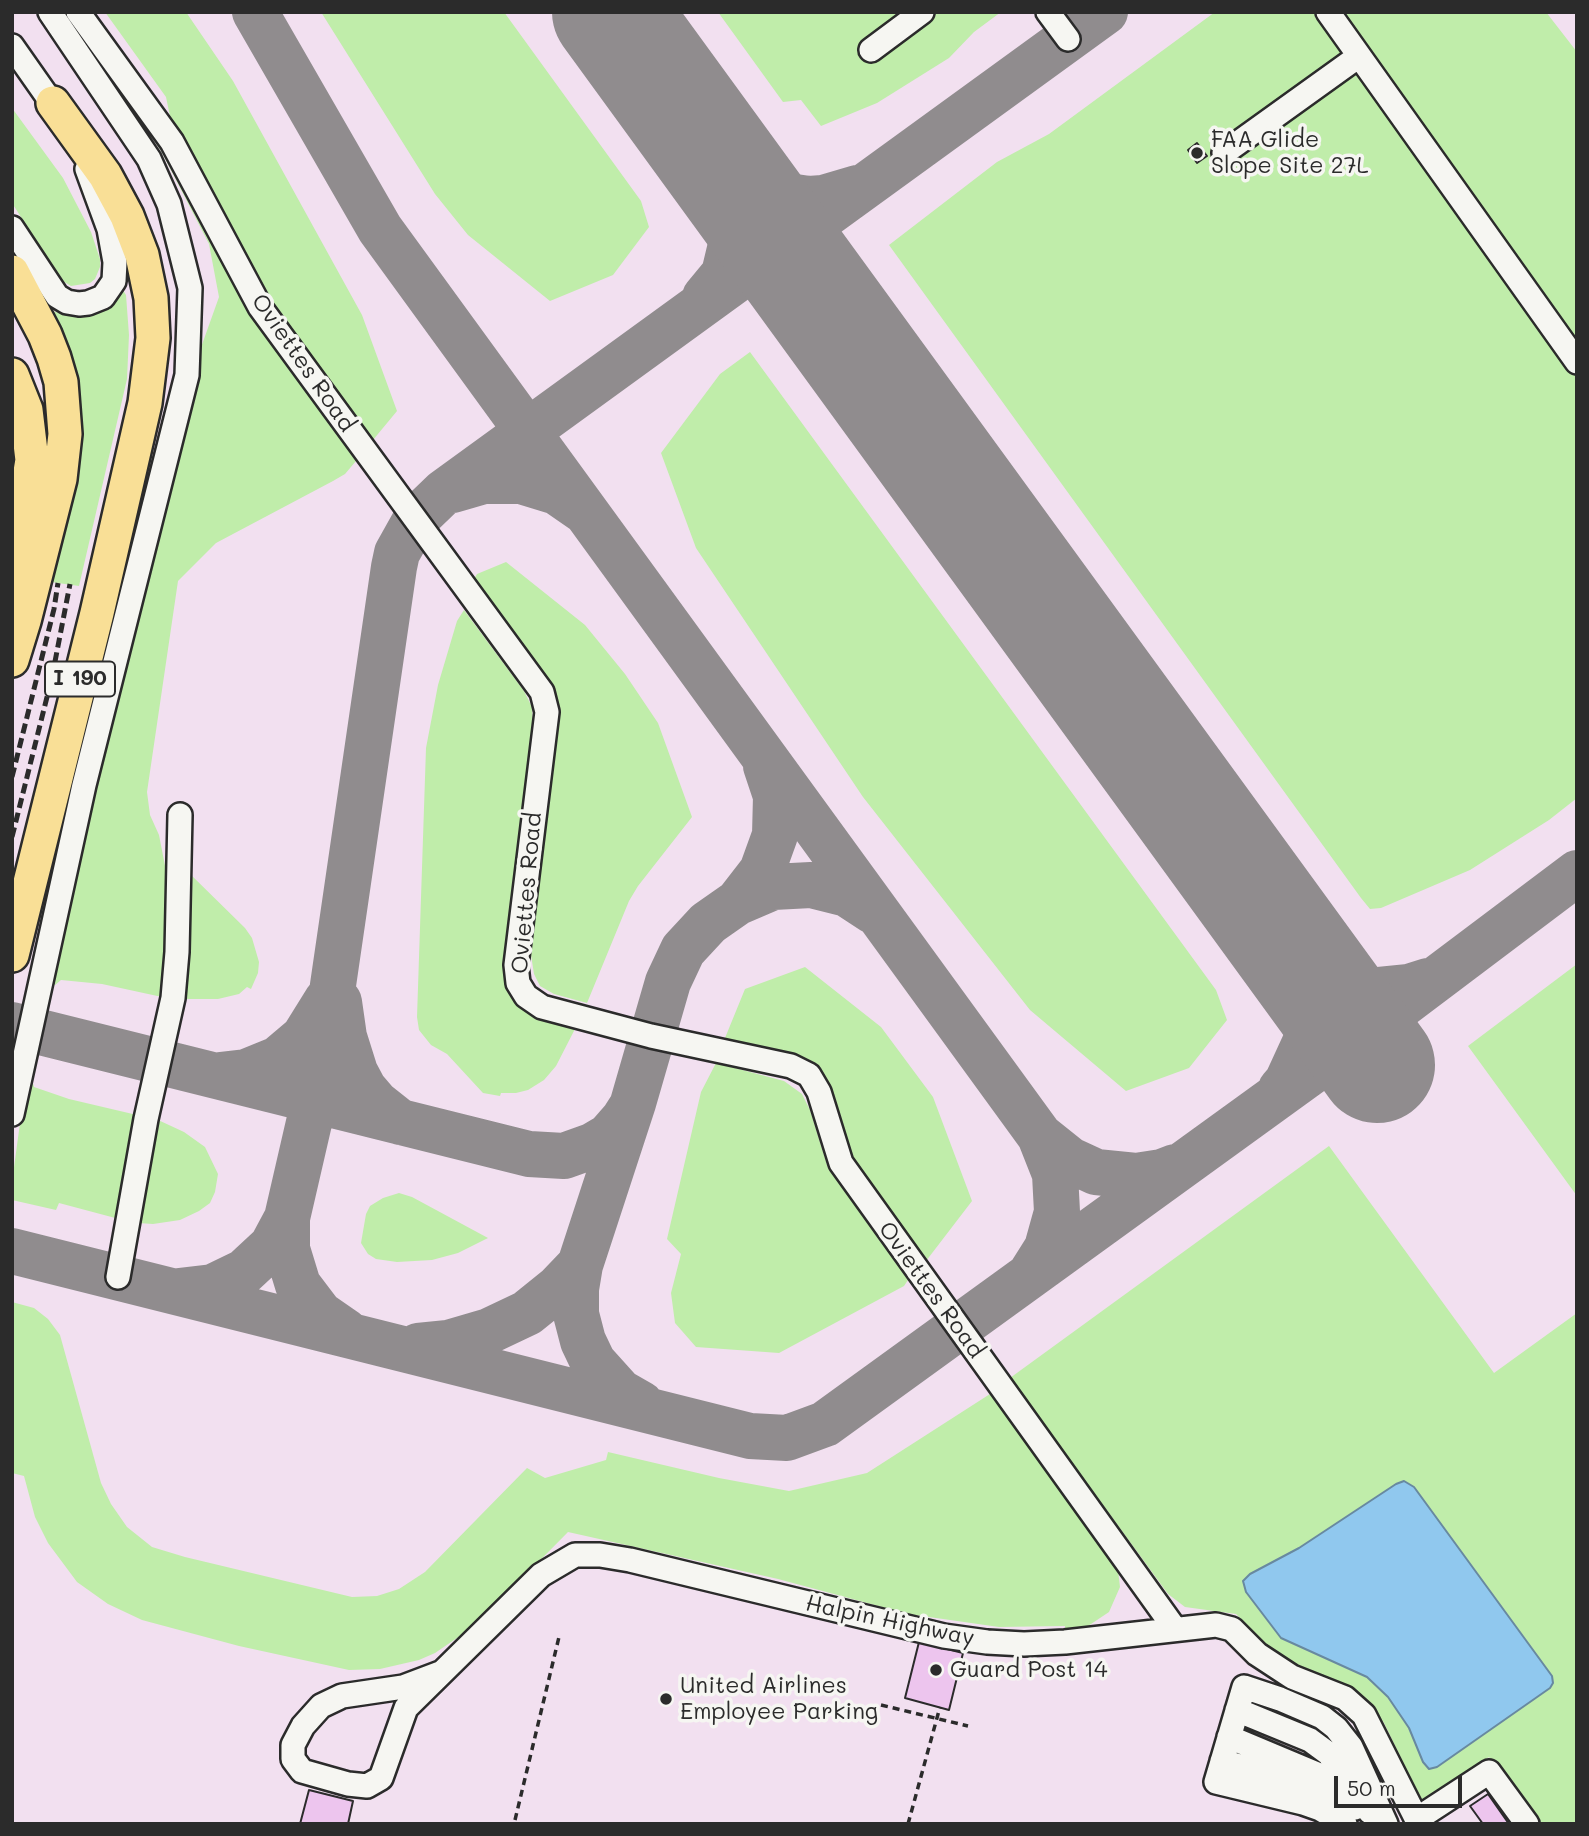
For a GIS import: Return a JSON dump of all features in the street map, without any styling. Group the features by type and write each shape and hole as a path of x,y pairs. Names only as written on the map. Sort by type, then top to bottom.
{"highway":[{"name":"I 190","path":"12,955 145,403 153,338 151,298 142,255 127,216 105,175 53,103"},
{"path":"12,272 54,358 61,383 65,434 60,479 12,660"},
{"path":"12,375 26,410 32,460 12,580"}],"street":[{"path":"31,12 124,121"},
{"path":"12,1114 84,785 187,375 190,288 169,204 149,159 50,12"},
{"name":"Oviettes Road","path":"78,12 172,142 260,307 542,692 547,712 516,965 518,983 526,996 542,1007 651,1036 791,1066 809,1075 818,1092 841,1163 1175,1629"},
{"path":"871,50 922,12"},
{"path":"1048,12 1068,39"},
{"path":"1328,12 1577,362"},
{"path":"12,47 53,103 74,139 89,173 109,229 115,262 114,281 110,289 103,297 88,303 67,302 57,296 12,228"},
{"path":"1224,153 1359,56"},
{"path":"118,1277 146,1119 173,999 177,952 180,815"},
{"name":"Halpin Highway","path":"440,1673 403,1686 342,1696 321,1706 303,1726 293,1745 293,1759 302,1772 348,1784 367,1786 381,1778 406,1708 440,1673 541,1575 575,1555 600,1555 944,1636 986,1642 1065,1642 1216,1625 1233,1629 1258,1654 1292,1677 1345,1698 1364,1715 1418,1821"},
{"path":"1237,1712 1280,1699 1322,1717 1336,1728 1351,1747 1377,1824"},
{"path":"1219,1771 1237,1712"},
{"path":"1237,1712 1300,1765 1322,1776 1324,1789 1345,1824"},
{"path":"1237,1712 1324,1764 1377,1824"},
{"path":"1219,1771 1324,1789 1377,1824"},
{"path":"1219,1771 1304,1793 1345,1824"},
{"path":"1418,1821 1489,1772 1527,1824"}],"path":[{"path":"514,1820 559,1637"},
{"path":"881,1705 968,1726"},
{"path":"908,1824 940,1707"}],"shaded area":[{"path":"12,12 1577,12 1577,1824 12,1824"}],"green space":[{"path":"105,12 186,12 233,81 362,315 397,411 373,440 271,301 171,121 166,97"},
{"path":"321,12 504,12 641,201 649,227 613,275 550,301 468,235 435,194"},
{"path":"718,12 1001,12 974,32 949,58 877,103 821,126 801,100 783,102"},
{"path":"1215,12 1546,12 1577,52 1577,798 1549,820 1470,870 1381,908 1370,909 1361,898 889,245 997,162 1049,134"},
{"path":"12,108 63,178 91,232 100,267 95,279 90,283 71,286 61,280 12,203"},
{"path":"134,111 145,120 166,150 250,315 356,461 345,474 216,543 178,581 147,792 150,815 159,835 168,881 168,954 162,997 102,984 61,980 55,985 48,983 194,367 219,297 209,244 161,151"},
{"path":"123,290 126,295 129,335 127,379 79,586 51,582 52,311 68,315 90,314 113,301"},
{"path":"750,352 1216,990 1227,1020 1189,1068 1126,1091 1030,1010 863,797 696,548 661,453 720,374"},
{"path":"506,562 585,625 625,674 658,723 692,817 629,901 587,1003 554,994 540,986 534,974 531,955 559,711 555,693 544,675 474,579 477,574"},
{"path":"464,610 524,691 532,707 533,725 503,971 505,981 517,1005 530,1013 576,1027 556,1066 544,1080 528,1090 501,1093 500,1096 483,1093 447,1054 431,1045 419,1030 417,1017 426,748 438,685 457,621"},
{"path":"189,873 252,938 259,962 258,973 251,989 247,987 239,994 218,999 184,999"},
{"path":"1577,964 1577,1196 1468,1046"},
{"path":"805,967 881,1027 933,1097 972,1201 926,1261 854,1161 829,1084 822,1073 803,1059 725,1038 745,989"},
{"path":"716,1063 784,1081 802,1094 810,1110 828,1168 908,1280 904,1286 779,1353 696,1347 675,1323 671,1293 681,1254 667,1239 701,1092"},
{"path":"26,1079 32,1080 34,1087 69,1099 137,1115 119,1219 59,1203 56,1210 12,1200"},
{"path":"156,1119 184,1132 205,1147 218,1174 215,1192 210,1203 180,1220 138,1223"},
{"path":"1329,1146 1494,1373 1577,1313 1577,1824 1537,1824 1489,1757 1431,1799 1421,1800 1384,1723 1372,1706 1340,1682 1276,1654 1236,1614 1185,1607 1168,1594 1010,1378"},
{"path":"399,1193 412,1197 488,1238 458,1253 432,1260 397,1262 376,1259 368,1254 361,1243 366,1214 370,1206"},
{"path":"12,1302 34,1308 48,1319 60,1335 101,1483 111,1504 127,1527 152,1547 185,1557 352,1597 377,1596 399,1589 425,1572 527,1468 545,1478 606,1460 608,1452 789,1491 867,1473 990,1394 1118,1570 1120,1587 1109,1612 1088,1626 1065,1631 1065,1626 999,1627 908,1614 778,1579 568,1532 476,1625 435,1653 419,1660 380,1669 349,1670 239,1646 142,1620 108,1604 77,1582 48,1543 35,1517 24,1476 12,1473"}],"water":[{"path":"1404,1481 1414,1487 1552,1676 1553,1683 1550,1688 1437,1767 1429,1769 1423,1762 1409,1728 1388,1697 1367,1677 1281,1638 1246,1592 1243,1581 1250,1574 1299,1548"}],"building":[{"name":"FAA Glide Slope Site 27L","path":"1197,143 1207,156 1197,163 1188,150"},
{"name":"Guard Post 14","path":"919,1642 963,1653 949,1710 905,1698"},
{"path":"309,1790 353,1801 348,1824 300,1824"},
{"path":"1488,1794 1509,1824 1483,1824 1470,1806"}],"taxiway":[{"path":"255,12 380,229 1040,1136 1070,1160 1096,1172 1136,1176 1175,1167"},
{"path":"179,1291 213,1287 244,1272 272,1246 287,1218 314,1101 332,992 394,567 397,553 416,519 444,492 1105,12"},
{"path":"711,150 731,170 755,185 781,195 823,198 857,188"},
{"path":"705,297 724,274 734,232 730,189 711,150"},
{"path":"453,490 484,481 521,481 557,492 583,510"},
{"path":"738,902 762,871 775,835 776,796 766,766"},
{"path":"12,1251 750,1436 787,1438 825,1424 1358,1038 1577,873"},
{"path":"641,1404 620,1392 593,1362 583,1341 576,1314 576,1289 580,1265 633,1103 668,982 683,950 708,923 738,902 773,887 811,885 847,894 873,911"},
{"path":"1299,955 1330,980 1369,991 1409,987 1428,981"},
{"path":"1281,1089 1287,1082 1309,1034 1308,994 1299,955"},
{"path":"220,1075 246,1072 278,1059 304,1037 327,1000"},
{"path":"339,1002 344,1037 355,1072 376,1103 400,1122"},
{"path":"12,1025 529,1154 564,1156 592,1146 609,1136 630,1109"},
{"path":"1030,1275 1047,1248 1057,1212 1055,1174 1040,1136"},
{"path":"287,1218 287,1249 298,1285 320,1314 346,1332"},
{"path":"418,1346 448,1343 489,1331 527,1313 558,1288 580,1265"}],"runway":[{"path":"610,12 1377,1065"}],"railway":[{"path":"12,777 54,609 58,583"},
{"path":"12,837 52,677 70,584"}],"place":[{"name":"FAA Glide Slope Site 27L","path":"1197,153"},
{"name":"Guard Post 14","path":"936,1670"},
{"name":"United Airlines Employee Parking","path":"666,1699"}]}
